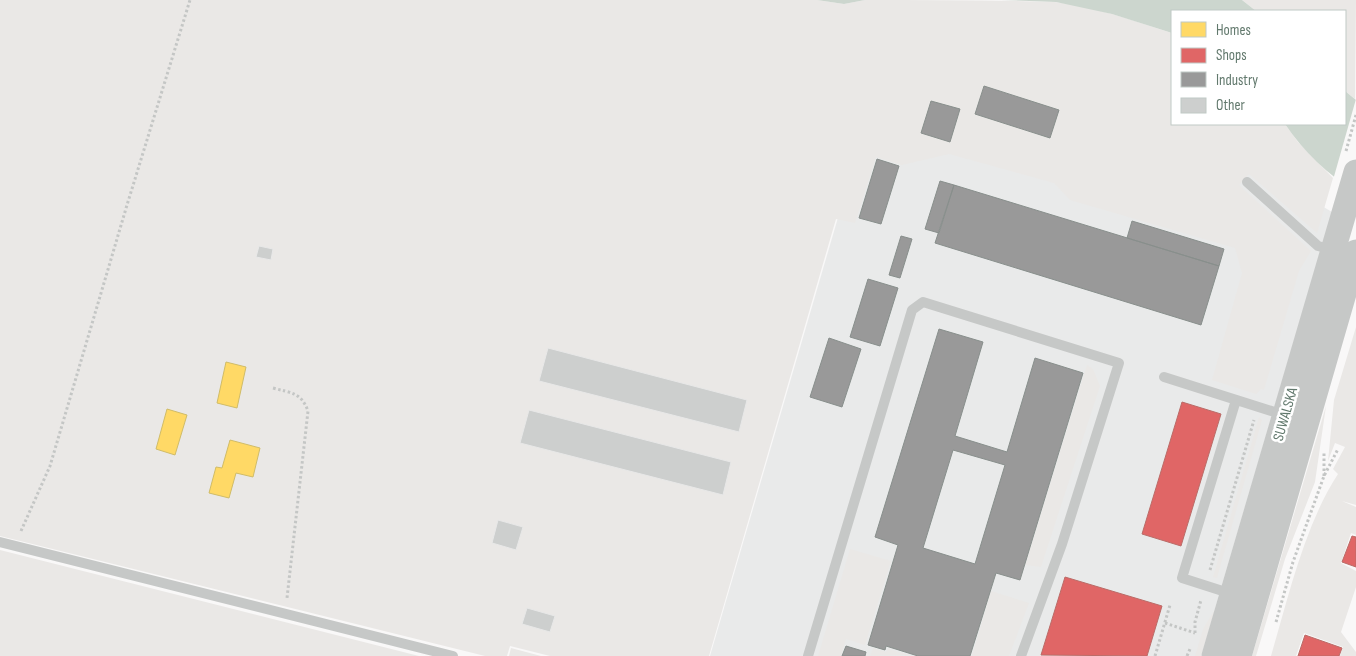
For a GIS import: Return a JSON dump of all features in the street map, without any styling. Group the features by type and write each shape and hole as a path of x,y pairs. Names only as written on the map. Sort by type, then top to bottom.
{"street":[{"name":"SUWALSKA","path":"1214,656 1243,598 1296,419 1344,251 1342,219 1356,172"},
{"name":"SUWALSKA","path":"1240,656 1243,598"}],"lane":[{"path":"1247,182 1318,246 1344,251"},
{"path":"808,656 912,310 923,302 1119,363 1062,544 1020,656"},
{"path":"1164,377 1296,419"},
{"path":"1236,400 1182,578 1243,598"},
{"path":"0,542 453,656"}],"path":[{"path":"15,546 50,466 127,204 190,0"},
{"path":"273,388 296,394 304,400 308,411 286,614"},
{"path":"1165,623 1195,633 1195,622 1258,407"},
{"path":"1274,628 1293,562 1311,518 1324,476 1338,449"},
{"path":"1155,656 1170,605"}],"shaded area":[{"path":"0,0 817,0 844,4 865,0 984,0 1070,4 1099,10 1171,33 1171,125 1286,125 1298,142 1333,178 1317,233 1249,174 1239,185 1311,251 1299,271 1264,390 1261,389 1256,394 1212,380 1242,273 1235,248 1070,200 1054,183 949,154 902,165 876,157 855,223 836,219 709,656 550,656 510,646 507,656 485,656 0,536"},
{"path":"817,0 865,0 844,4"},
{"path":"1001,0 1242,0 1255,10 1171,10 1171,33 1112,14 1056,2"},
{"path":"1242,0 1356,0 1355,99 1346,92 1346,10 1255,10"},
{"path":"877,84 1171,122 1171,125 1186,125 1332,212 1201,656 710,656"},
{"path":"1346,92 1356,100 1356,192 1335,178 1300,144 1286,125 1346,125"},
{"path":"1356,327 1356,505 1342,501 1356,507 1356,535 1351,533 1341,563 1356,571 1356,587 1341,632 1356,652 1356,656 1340,656 1343,647 1304,633 1296,656 1271,656 1298,562 1316,515 1338,474 1333,469 1345,447 1335,443 1328,461 1334,400"},
{"path":"1087,365 1093,369 1100,386 1041,567 1025,565"},
{"path":"1326,406 1315,482 1285,559 1256,656 1252,656"},
{"path":"1259,417 1262,420 1217,578 1213,577"},
{"path":"850,549 891,561 865,645 846,639 841,656 818,656"},
{"path":"0,550 419,656 0,656"},
{"path":"991,591 1029,603 1009,656 972,656"},
{"path":"1215,609 1201,656 1195,656 1203,629"},
{"path":"511,648 541,656 509,656"},
{"path":"873,648 886,652 888,649 909,655 870,656"}],"pier":[{"path":"1356,99 1356,195 1333,180"}],"building: Homes":[{"path":"226,362 246,367 237,408 217,403"},
{"path":"167,409 187,415 175,455 156,449"},
{"path":"230,440 260,448 253,477 236,473 229,498 209,493 216,467 222,468"}],"building: Shops":[{"path":"1182,402 1221,414 1181,546 1142,534"},
{"path":"1352,536 1356,537 1356,567 1342,562"},
{"path":"1065,577 1162,606 1147,656 1041,655"},
{"path":"1305,635 1342,648 1339,656 1298,656"}],"building: Industry":[{"path":"984,86 1059,110 1050,138 975,114"},
{"path":"931,101 960,109 950,142 921,133"},
{"path":"877,159 899,166 881,224 859,218"},
{"path":"940,181 954,185 939,233 925,229"},
{"path":"954,185 1219,266 1201,325 935,243"},
{"path":"1132,221 1224,249 1219,266 1127,238"},
{"path":"901,236 912,239 900,278 889,275"},
{"path":"868,279 898,288 880,346 850,337"},
{"path":"939,329 983,342 955,436 1007,452 1035,358 1083,373 1020,580 996,573 970,656 918,656 886,646 885,650 868,645 898,545 875,537","holes":["953,450 1005,465 975,564 923,548"]},
{"path":"829,338 861,349 842,407 810,397"},
{"path":"846,646 866,652 865,656 842,656"}],"building: Other":[{"path":"259,246 273,249 271,260 256,257"},
{"path":"548,348 747,400 739,432 539,381"},
{"path":"529,410 731,462 723,495 520,443"},
{"path":"498,520 523,527 516,550 492,543"},
{"path":"527,608 555,616 550,632 522,624"}]}
